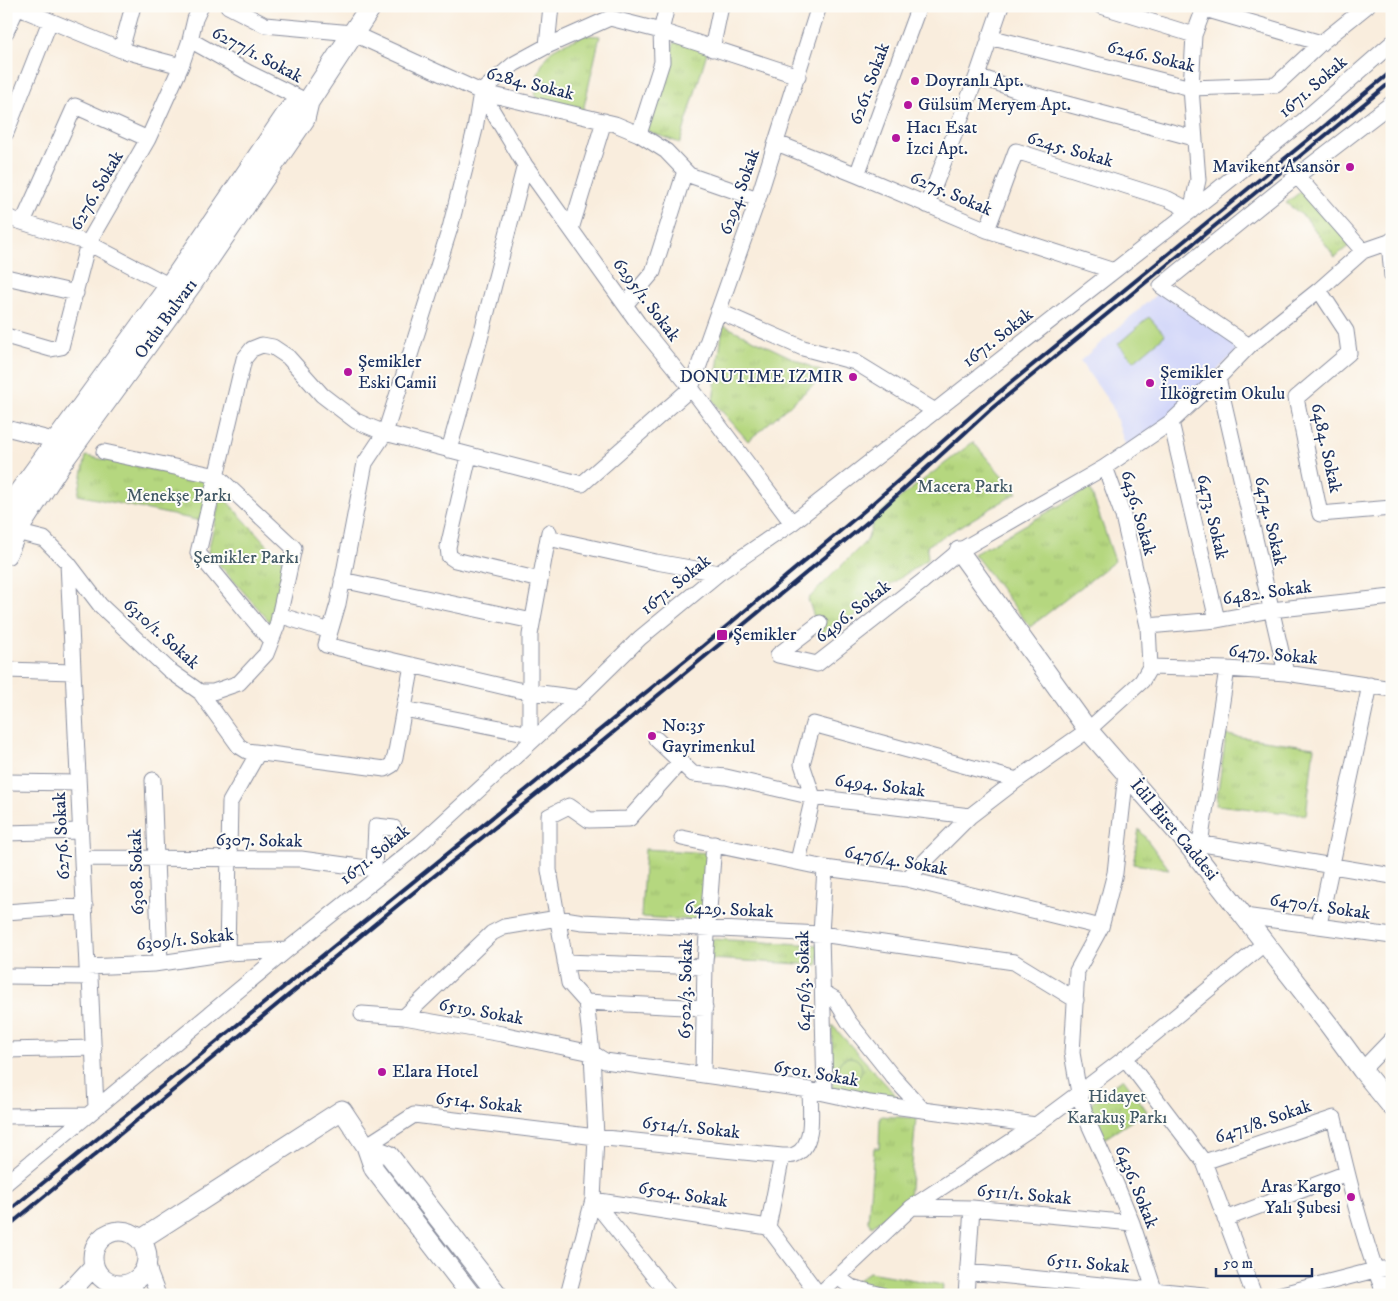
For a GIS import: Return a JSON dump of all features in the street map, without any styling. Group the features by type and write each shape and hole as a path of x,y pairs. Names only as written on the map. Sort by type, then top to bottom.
{"main road":[{"name":"Ordu Bulvarı","path":"6,554 11,526 60,464 191,284 304,119 308,102 371,6"},
{"name":"Ordu Bulvarı","path":"6,511 170,286 290,110 308,102"}],"street":[{"path":"120,50 133,6"},
{"name":"6276. Sokak","path":"6,336 51,349 61,347 88,243 148,139 181,66 195,19 201,6"},
{"name":"6284. Sokak","path":"228,6 265,25 352,33 481,92 615,124 639,134 666,151 689,175 758,198"},
{"path":"547,46 552,6"},
{"path":"639,134 662,62 661,31 667,6"},
{"path":"712,48 721,6"},
{"name":"6294. Sokak","path":"691,388 777,143 819,6"},
{"name":"6261. Sokak","path":"857,175 918,6"},
{"path":"927,205 977,76 1000,6"},
{"path":"1101,6 1194,35"},
{"name":"6246. Sokak","path":"989,36 1191,88 1276,85 1321,44 1368,6"},
{"path":"6,32 16,7 120,50 181,66"},
{"path":"1191,211 1198,180 1191,88 1194,35 1205,8 1321,44"},
{"path":"579,698 518,690 326,645 342,580 365,462 384,433 450,228 475,128 481,92 514,64 611,12 661,31 798,76"},
{"path":"6,133 50,21"},
{"name":"6277/1. Sokak","path":"190,40 257,77 308,102"},
{"name":"1671. Sokak","path":"6,1183 287,950 421,843 532,736 579,698 640,638 719,573 792,523 1191,211 1304,120 1392,43"},
{"path":"977,76 1026,93 1194,138"},
{"name":"6295/1. Sokak","path":"481,92 526,165 625,305 691,388 792,523"},
{"path":"1249,346 1160,286 1297,176 1392,103"},
{"path":"24,222 75,106 148,139"},
{"path":"571,229 604,121"},
{"name":"6275. Sokak","path":"777,143 987,230 1114,271"},
{"name":"6245. Sokak","path":"987,230 1016,151 1168,199 1191,211"},
{"path":"448,450 526,165"},
{"path":"625,305 653,272 685,171"},
{"path":"1297,176 1364,251"},
{"path":"6,216 88,243 170,286"},
{"path":"1390,241 1392,276"},
{"name":"6436. Sokak","path":"1150,667 1148,626 1123,516 1105,467 1172,422 1249,346 1364,251 1390,241"},
{"path":"6,277 76,293"},
{"name":"6484. Sokak","path":"1318,290 1346,331 1349,353 1296,398 1320,514 1392,508"},
{"path":"718,311 804,348 855,362 935,411"},
{"path":"271,641 198,553 244,359 252,349 262,345 273,347 288,357 322,395 356,422 384,433 582,484 691,388"},
{"name":"6474. Sokak","path":"1218,378 1286,673"},
{"name":"6473. Sokak","path":"1172,422 1217,620"},
{"path":"6,428 57,440"},
{"path":"104,452 217,476"},
{"path":"469,456 448,547 449,556 455,560 540,580"},
{"path":"959,551 1105,467"},
{"name":"6310/1. Sokak","path":"11,526 44,539 68,562 100,604 169,670 200,692 218,691 239,683 266,654 279,614 294,548 217,476"},
{"path":"404,709 532,736 530,635 548,535 656,562 719,573"},
{"name":"6496. Sokak","path":"820,623 778,655 817,664 924,582 959,551"},
{"name":"İdil Biret Caddesi","path":"959,551 1088,730 1193,843 1244,916 1392,1107"},
{"name":"6276. Sokak","path":"68,562 78,783 94,1048 92,1111"},
{"path":"342,580 532,621"},
{"name":"6482. Sokak","path":"1148,626 1217,620 1272,610 1392,596"},
{"path":"279,614 330,631"},
{"path":"200,692 239,746 247,752 385,769 392,765 396,757 412,665"},
{"path":"907,879 970,816 1016,780 1088,730 1142,681 1150,667"},
{"name":"6479. Sokak","path":"1150,667 1286,673 1392,689"},
{"path":"1227,669 1193,843 1392,876"},
{"path":"6,670 73,672"},
{"path":"1319,925 1370,685"},
{"path":"798,861 813,796 802,764 813,724 1016,780"},
{"name":"6494. Sokak","path":"656,739 693,774 726,777 813,796 970,816"},
{"path":"227,954 230,802 258,753"},
{"path":"568,1295 593,1200 596,1137 592,1052 586,1002 568,982 549,870 549,816 569,806 589,820 629,819 680,762"},
{"name":"6436. Sokak","path":"1126,773 1115,872 1101,928 1077,971 1072,1053 1079,1093 1087,1120 1132,1223 1156,1292"},
{"name":"6308. Sokak","path":"153,780 160,964"},
{"path":"6,782 78,783"},
{"name":"6307. Sokak","path":"83,858 301,859 374,869 376,826 394,828"},
{"path":"6,833 81,831"},
{"name":"6476/4. Sokak","path":"682,838 825,868 907,879 1101,928"},
{"name":"6502/3. Sokak","path":"703,1075 704,967 714,844"},
{"name":"6476/3. Sokak","path":"782,1156 794,1155 805,1147 810,1135 818,1092 823,992 821,934 825,868"},
{"path":"6,912 85,906"},
{"name":"6470/1. Sokak","path":"1244,916 1392,936"},
{"name":"6429. Sokak","path":"404,1017 492,933 504,927 558,918 583,922 821,934 1014,962 1076,1000"},
{"path":"782,1156 768,1227 819,1295 912,1207 1036,1126 1125,1058 1265,943"},
{"name":"6309/1. Sokak","path":"6,976 89,972 227,954 287,950"},
{"path":"565,962 704,967"},
{"path":"823,992 835,999 882,1064 923,1110"},
{"path":"586,1002 705,1008"},
{"name":"6519. Sokak","path":"362,1014 404,1017 592,1052"},
{"path":"1362,1070 1392,1039"},
{"path":"6,1050 94,1048"},
{"name":"6501. Sokak","path":"592,1052 605,1062 818,1092 870,1103 1036,1126"},
{"path":"1125,1058 1204,1162 1254,1295"},
{"path":"140,1240 342,1110 366,1146 374,1169 471,1295"},
{"path":"6,1116 92,1111"},
{"name":"6514. Sokak","path":"366,1146 414,1115 596,1137"},
{"name":"6471/8. Sokak","path":"1204,1162 1334,1118 1347,1173"},
{"name":"6514/1. Sokak","path":"596,1137 782,1156"},
{"path":"366,1146 389,1155 498,1295"},
{"path":"1226,1219 1347,1173 1375,1270 1385,1295"},
{"path":"593,1200 668,1295"},
{"name":"6504. Sokak","path":"593,1200 768,1227"},
{"name":"6511/1. Sokak","path":"912,1207 972,1208 1132,1223"},
{"path":"966,1295 972,1208"},
{"path":"67,1295 94,1266 95,1248 99,1241 105,1235 121,1231 130,1232 140,1240 146,1250 150,1274 158,1295"},
{"path":"94,1266 104,1278 126,1289 141,1275 147,1258"},
{"path":"1278,1295 1375,1270 1392,1268"},
{"name":"6511. Sokak","path":"968,1272 1156,1292 1204,1295"},
{"path":"839,1278 851,1286 882,1295"}],"shaded area":[{"name":"Şemikler İlköğretim Okulu","path":"1159,292 1242,346 1163,423 1126,447 1112,406 1080,361"}],"green space":[{"path":"585,35 600,36 583,111 536,99 538,74 550,52"},
{"path":"675,40 708,49 680,143 647,131"},
{"path":"1303,190 1351,244 1335,257 1306,218 1286,203"},
{"path":"1149,317 1165,335 1134,361 1118,344"},
{"path":"723,325 826,374 748,441 713,401"},
{"name":"Macera Parkı","path":"973,442 1017,493 927,546 928,559 882,590 844,626 832,626 820,635 808,599 867,540 875,517"},
{"name":"Menekşe Parkı","path":"86,456 212,482 201,521 78,495"},
{"path":"1090,488 1115,561 1030,627 974,554"},
{"name":"Şemikler Parkı","path":"221,495 287,566 272,624 208,552"},
{"path":"1226,735 1314,747 1306,815 1216,805"},
{"path":"1139,829 1169,869 1133,864"},
{"path":"645,849 710,853 706,921 641,917"},
{"path":"711,939 820,945 818,965 710,959"},
{"path":"832,1025 902,1102 832,1089"},
{"path":"850,1057 858,1061 862,1069 858,1077 850,1081 842,1077 838,1069 842,1061"},
{"name":"Hidayet Karakuş Parkı","path":"1123,1078 1147,1111 1101,1141 1087,1107"},
{"path":"880,1116 916,1118 909,1199 872,1226 868,1221 874,1148 879,1148"},
{"path":"869,1272 943,1285 942,1295 925,1295 854,1283"}],"railway":[{"path":"6,1213 703,646 864,511 986,403 1392,71"},
{"path":"6,1228 398,905 604,740 870,520 991,409 1392,81"}],"place":[{"name":"Doyranlı Apt.","path":"915,81"},
{"name":"Gülsüm Meryem Apt.","path":"908,105"},
{"name":"Hacı Esat İzci Apt.","path":"896,138"},
{"name":"Mavikent Asansör","path":"1350,167"},
{"name":"Şemikler Eski Camii","path":"348,372"},
{"name":"DONUTIME IZMIR","path":"853,377"},
{"name":"Şemikler İlköğretim Okulu","path":"1150,383"},
{"name":"Şemikler","path":"722,635"},
{"name":"No:35 Gayrimenkul","path":"652,736"},
{"name":"Elara Hotel","path":"382,1072"},
{"name":"Aras Kargo Yalı Şubesi","path":"1351,1197"}]}
